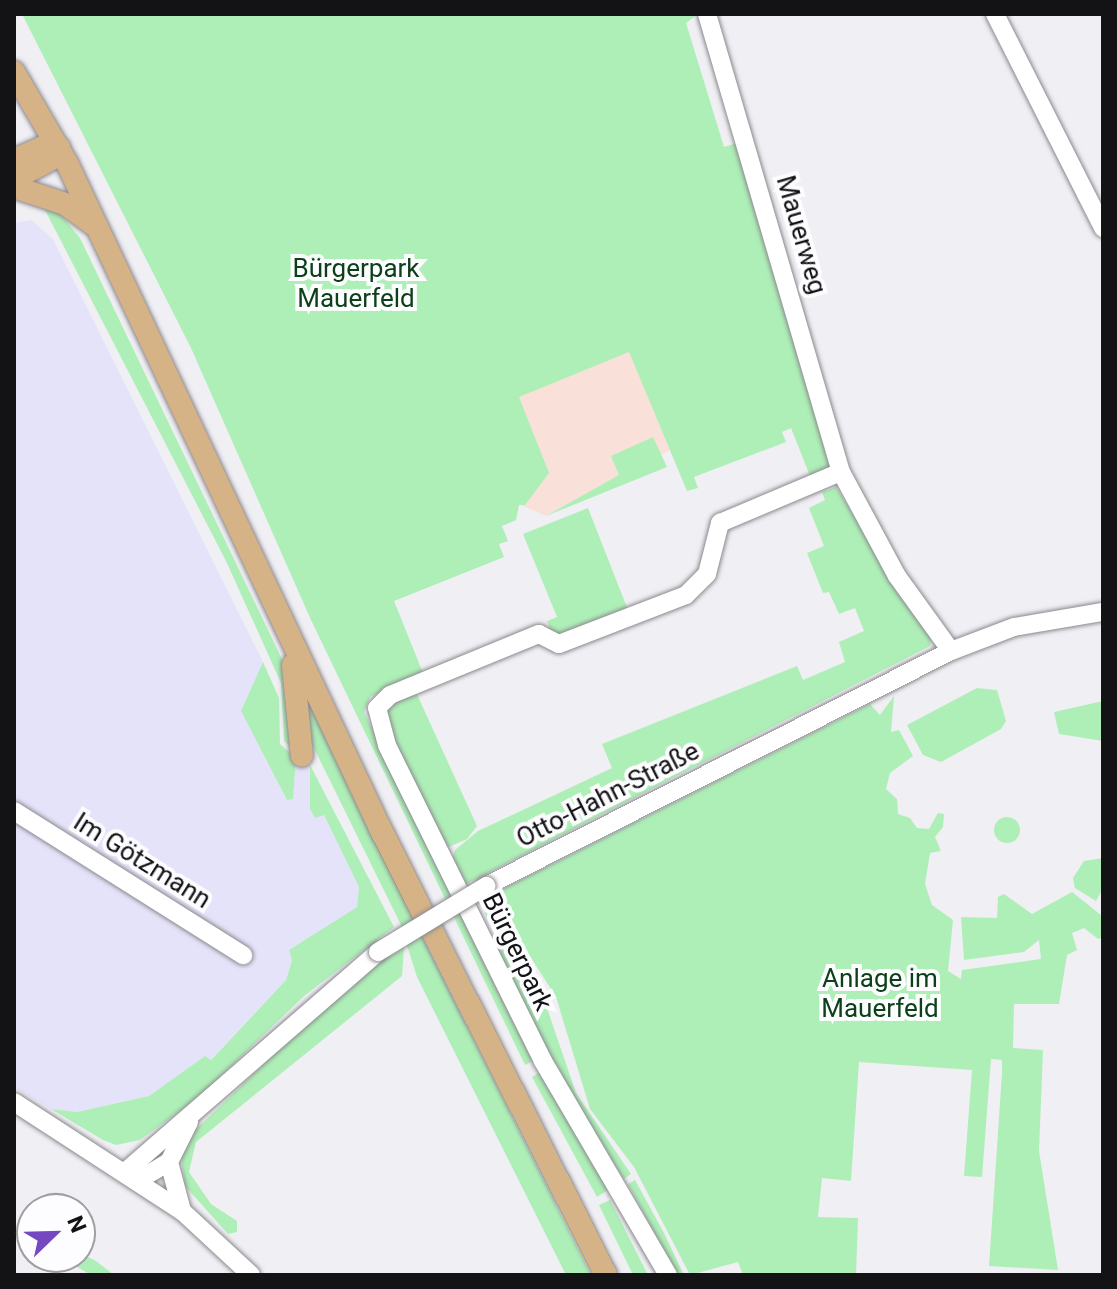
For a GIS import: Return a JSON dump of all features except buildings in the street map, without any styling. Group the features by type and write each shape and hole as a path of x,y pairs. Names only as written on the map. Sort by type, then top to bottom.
{"main road":[{"path":"14,72 59,148 288,636 490,1053 606,1275"},
{"path":"14,160 43,147 59,148"},
{"path":"14,179 49,160 59,148"},
{"path":"14,187 65,204 98,228"},
{"path":"288,636 302,719 302,756"}],"street":[{"name":"Mauerweg","path":"707,14 841,472 897,576 951,651"},
{"path":"995,14 1103,228"},
{"name":"Bürgerpark","path":"668,1275 543,1061 387,745 376,712 382,701 539,634 559,644 686,595 707,574 720,523 841,472"},
{"name":"Otto-Hahn-Straße","path":"131,1176 139,1155 190,1120 378,952 486,886 951,651 1014,627 1103,612"},
{"name":"Im Götzmann","path":"14,811 243,955"},
{"path":"16,1107 131,1176 182,1211 251,1275"},
{"name":"Otto-Hahn-Straße","path":"169,1162 190,1120"},
{"path":"131,1176 169,1162 182,1211"}],"shaded area":[{"path":"31,220 53,239 263,662 241,711 287,800 293,798 296,758 310,765 310,810 324,815 359,887 357,907 289,950 292,959 286,980 210,1060 205,1056 149,1096 77,1112 51,1109 14,1087 14,223"},
{"path":"629,351 670,450 546,516 519,504 480,413"}],"green space":[{"name":"Bürgerpark Mauerfeld","path":"22,14 698,14 686,23 724,147 737,143 835,465 810,476 791,428 782,432 786,442 694,477 698,488 687,491 629,352 519,397 549,473 525,505 519,505 516,520 502,526 508,541 499,544 504,557 394,601 423,673 370,697 364,712 537,1059 525,1065 311,620 191,348"},
{"path":"44,208 57,210 80,238 280,655 291,680 296,752 284,741 281,683 226,561"},
{"path":"653,437 667,467 546,516 619,475 611,456"},
{"path":"836,487 931,638 930,646 466,884 453,857 455,850 478,831 612,768 602,744 797,666 803,680 845,662 839,642 864,631 855,608 839,614 829,592 823,593 807,553 824,546 809,508 825,500 822,492"},
{"path":"588,508 628,610 559,639 552,636 547,621 557,617 523,534"},
{"path":"263,662 279,698 280,744 296,758 293,799 287,800 241,711"},
{"path":"977,688 997,690 1006,721 1001,729 941,762 923,755 907,725"},
{"path":"415,690 477,826 467,839 444,849 385,723 389,703"},
{"name":"Anlage im Mauerfeld","path":"894,696 891,732 899,730 913,756 890,773 886,789 897,799 898,814 910,818 917,828 929,829 938,813 944,814 943,827 935,837 941,851 930,853 925,884 932,905 953,920 948,971 961,979 962,970 1041,959 1039,940 1024,952 964,960 961,917 997,918 998,897 1004,894 1032,914 1072,892 1101,915 1103,937 1098,939 1084,928 1072,933 1077,950 1067,955 1059,1004 1014,1004 1013,1048 1043,1050 1039,1151 1058,1270 989,1266 1002,1073 1002,1060 991,1059 982,1177 964,1176 972,1070 859,1062 851,1181 822,1178 818,1217 858,1218 856,1275 743,1275 738,1262 690,1275 634,1167 590,1109 556,997 528,953 488,921 482,905 491,895 870,704 880,715"},
{"path":"307,698 591,1275 566,1275 417,977 400,923 311,742"},
{"path":"1103,701 1103,741 1059,734 1054,712"},
{"path":"310,765 394,927 304,996 199,1097 140,1140 116,1145 51,1109 77,1112 149,1096 205,1056 211,1060 286,980 292,960 289,950 357,907 359,887 324,815 315,818 310,809"},
{"path":"1007,817 1016,821 1020,830 1016,839 1007,843 998,839 994,830 998,821"},
{"path":"1103,858 1103,888 1096,901 1075,888 1073,878 1084,861"},
{"path":"496,937 536,976 576,1093 631,1174 624,1179 557,1075 490,939"},
{"path":"404,948 402,976 196,1142 189,1172 211,1204 237,1221 237,1232 228,1234 185,1186 181,1156 190,1135 290,1039 383,959"},
{"path":"542,1071 614,1186 597,1197 532,1077"},
{"path":"635,1180 684,1275 677,1275 628,1184"},
{"path":"610,1200 648,1275 633,1275 599,1205"},
{"path":"96,1261 114,1275 88,1273 96,1273"}]}
